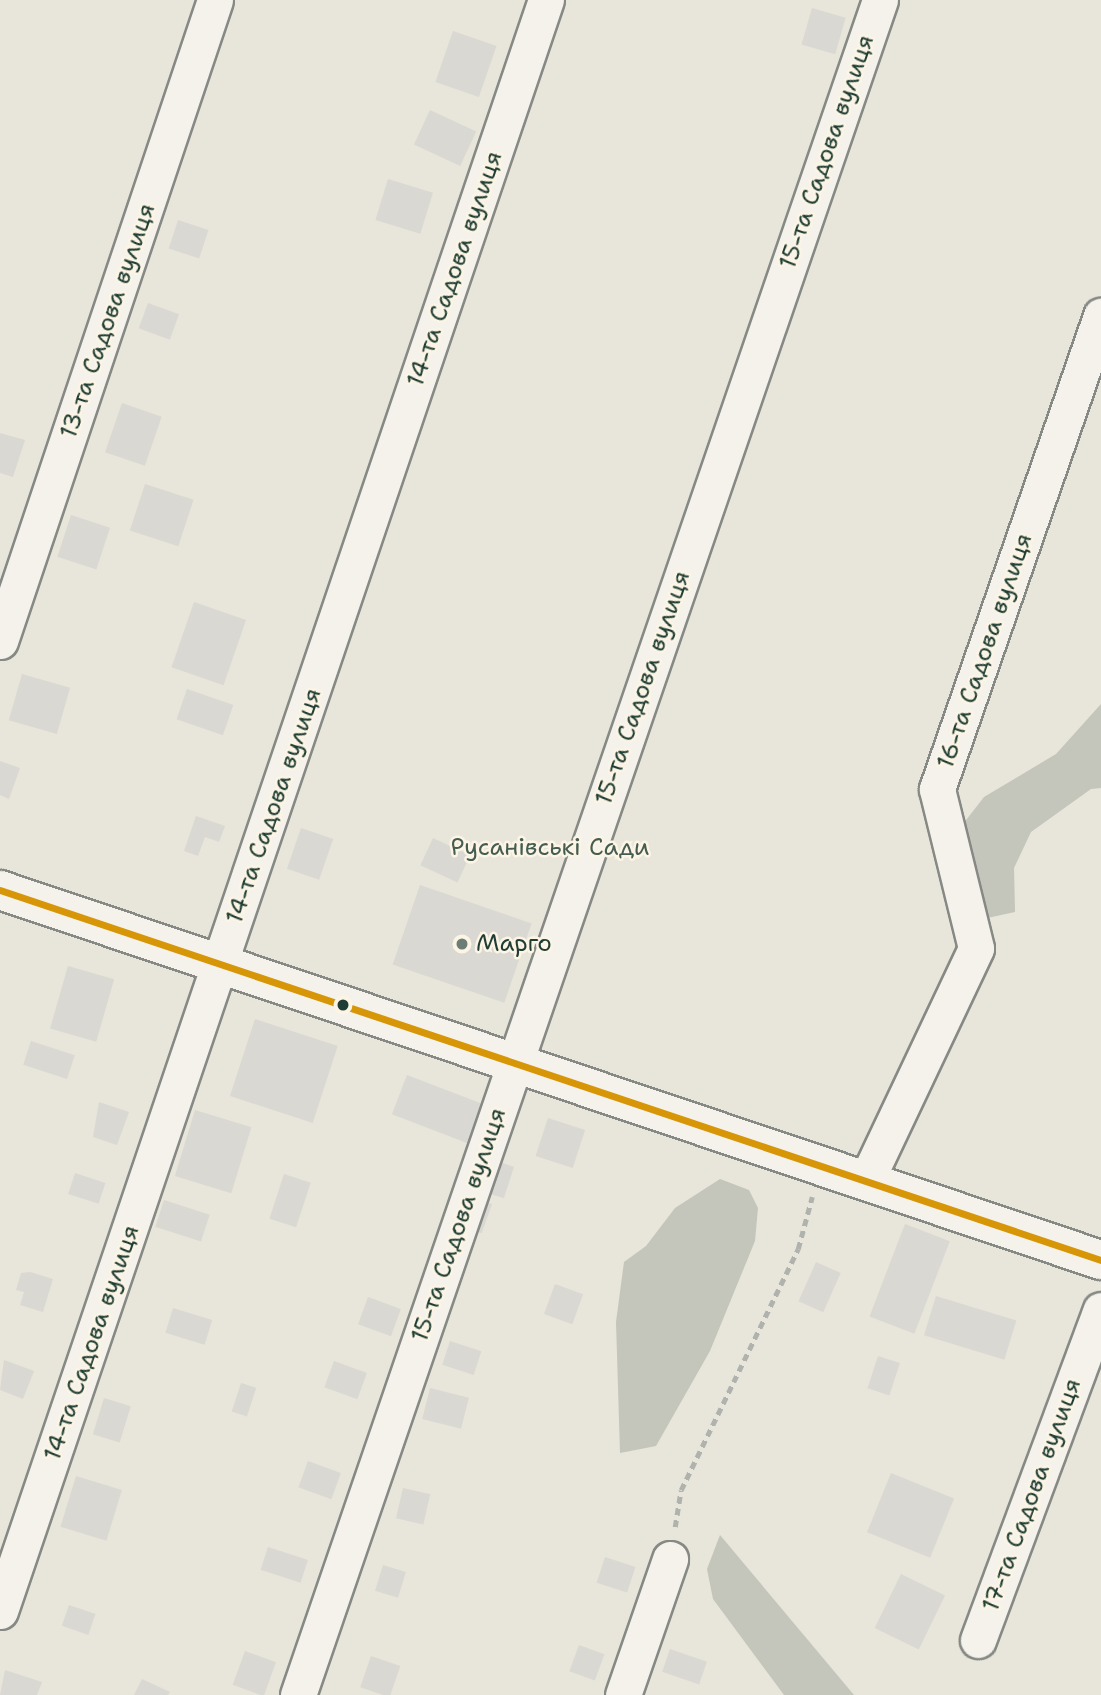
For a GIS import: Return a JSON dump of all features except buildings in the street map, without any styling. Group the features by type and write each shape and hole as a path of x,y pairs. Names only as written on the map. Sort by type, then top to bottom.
{"main road":[{"path":"0,890 1101,1259"}],"street":[{"name":"13-та Садова вулиця","path":"0,641 215,0"},
{"name":"14-та Садова вулиця","path":"0,1611 222,964 546,0"},
{"name":"15-та Садова вулиця","path":"298,1695 880,0"},
{"name":"16-та Садова вулиця","path":"867,1179 976,948 937,789 1101,316"},
{"name":"17-та Садова вулиця","path":"978,1640 1101,1310"},
{"path":"623,1695 670,1559"}],"path":[{"path":"670,1559 681,1490 798,1249 821,1165"}],"green space":[{"name":"Русанівські Сади","path":"0,0 1101,0 1101,1695 0,1695"}],"shaded area":[{"path":"1101,704 1101,788 1091,789 1031,832 1014,868 1015,912 978,920 963,824 984,797 1056,754"},
{"path":"720,1179 749,1190 758,1208 755,1241 710,1351 656,1446 620,1453 616,1322 624,1262 646,1246 675,1208"},
{"path":"720,1535 854,1695 784,1695 713,1599 707,1569"}],"transit line":[{"path":"0,890 1101,1260"}],"place":[{"name":"Марго","path":"462,944"}]}
